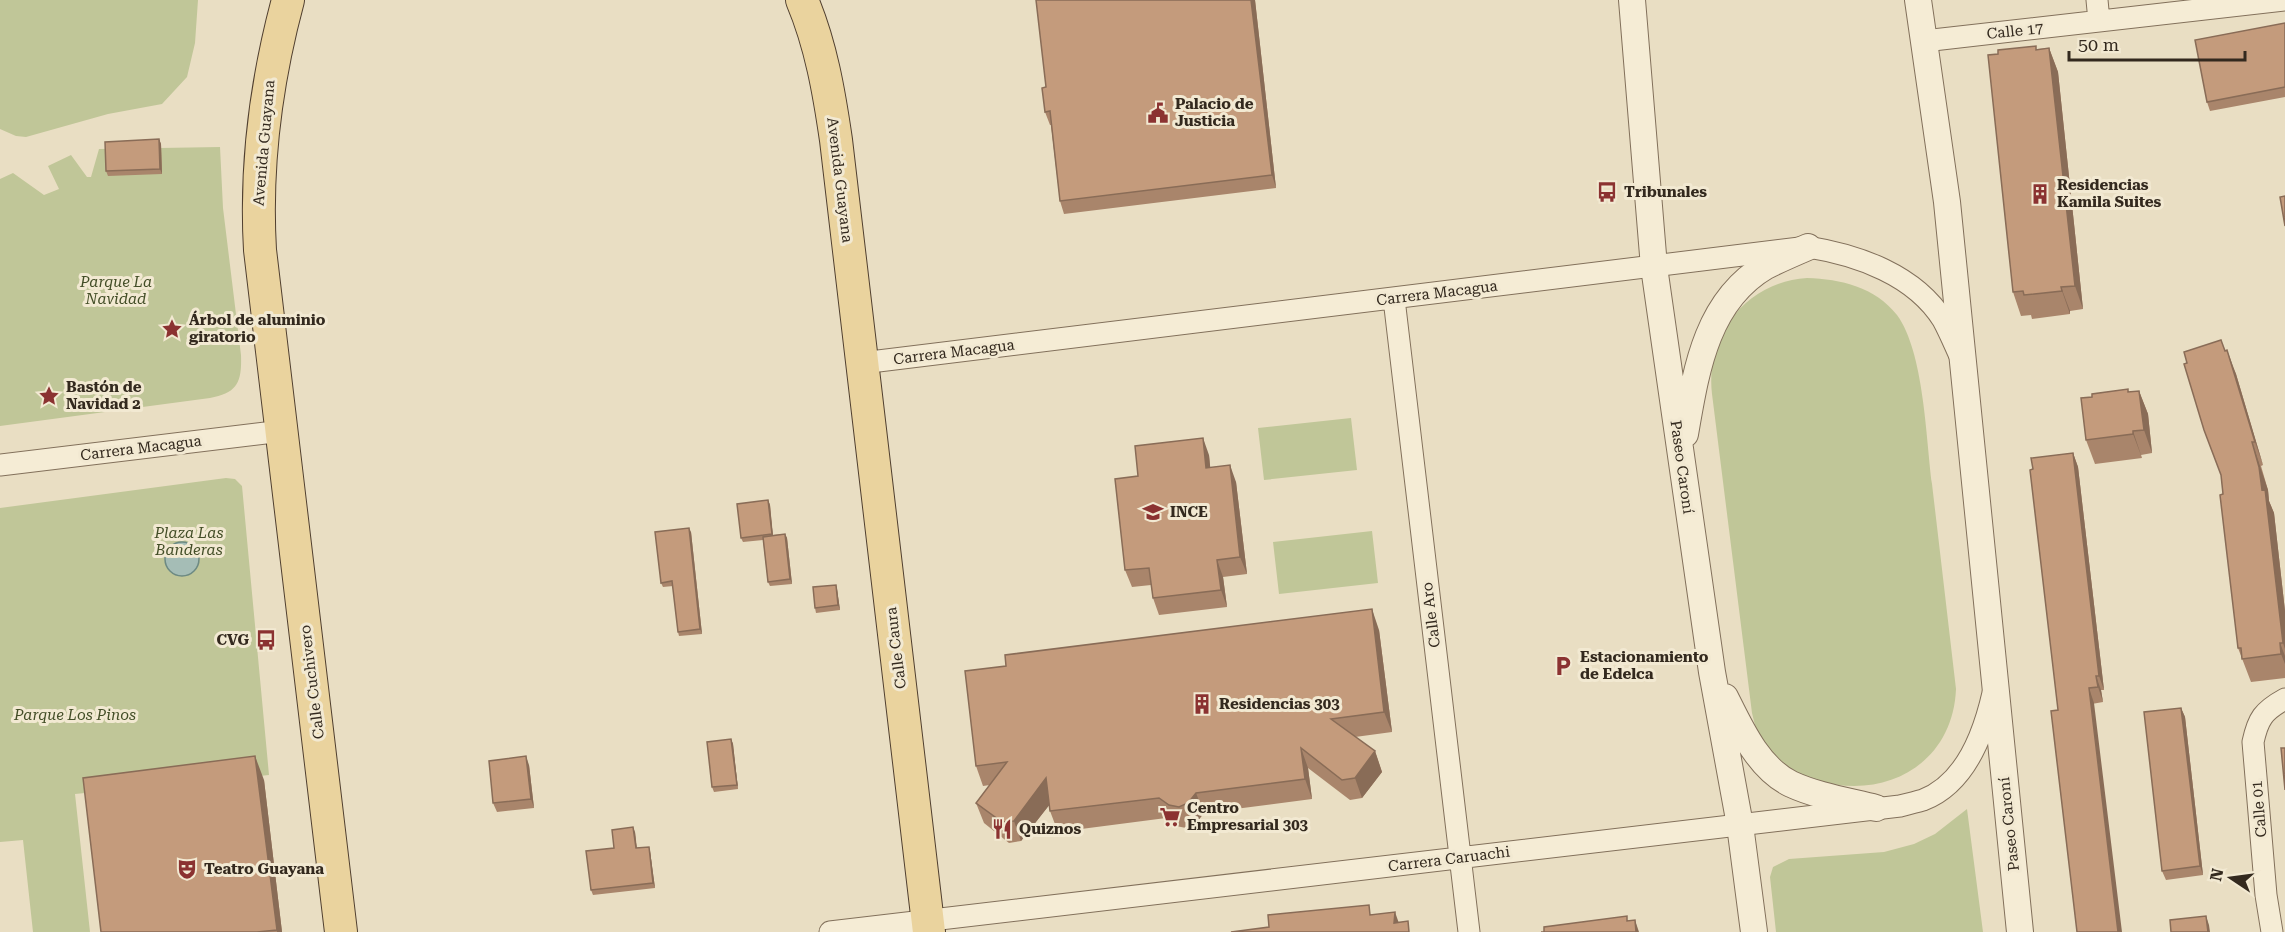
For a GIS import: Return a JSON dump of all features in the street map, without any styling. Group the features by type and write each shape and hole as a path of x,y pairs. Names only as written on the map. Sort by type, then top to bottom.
{"main road":[{"name":"Avenida Guayana","path":"282,431 260,250 258,186 264,115 274,51 288,0"},
{"name":"Avenida Guayana","path":"802,0 814,29 830,96 862,363"},
{"name":"Calle Caura","path":"862,363 929,926"},
{"name":"Calle Cuchivero","path":"282,431 341,932"}],"street":[{"name":"Paseo Caroní","path":"1632,0 1654,267 1712,672 1740,825 1754,932"},
{"name":"Paseo Caroní","path":"1918,0 1947,202 2020,932"},
{"path":"2097,0 2099,21"},
{"name":"Calle 17","path":"1924,41 2285,0"},
{"name":"Carrera Macagua","path":"862,363 1808,247 1836,252 1869,263 1896,277 1921,295 1942,320 1963,363"},
{"path":"1681,457 1696,370 1709,331 1724,305 1743,283 1766,266 1808,247"},
{"name":"Calle Aro","path":"1394,299 1469,932"},
{"name":"Carrera Macagua","path":"0,465 282,431"},
{"path":"1712,672 1746,737 1774,771 1789,783 1815,793 1876,808"},
{"name":"Carrera Caruachi","path":"830,932 929,926 1460,858 1900,806 1924,799 1945,787 1962,768 1979,741 1995,680"},
{"name":"Calle 01","path":"2272,932 2266,895 2253,742 2257,722 2270,707 2285,699"}],"green space":[{"path":"0,0 198,0 195,43 187,77 162,104 108,114 26,137 16,136 0,129"},
{"name":"Parque La Navidad","path":"220,147 223,208 241,355 239,380 236,385 226,393 210,398 0,426 0,179 13,173 44,195 59,189 48,166 71,155 87,177 91,177 99,149"},
{"path":"1807,278 1832,280 1856,286 1868,291 1888,305 1897,315 1913,351 1925,420 1956,689 1952,715 1943,737 1929,756 1912,770 1891,780 1869,785 1844,786 1802,775 1786,766 1772,754 1758,733 1752,713 1712,394 1715,352 1723,332 1734,315 1748,301 1765,290 1785,282"},
{"path":"1351,418 1357,470 1264,480 1258,428"},
{"path":"226,478 235,479 242,486 269,775 75,794 90,932 33,932 23,840 0,842 0,508"},
{"path":"1372,531 1378,583 1279,594 1273,542"},
{"path":"1967,809 1983,932 1776,932 1770,877 1773,867 1789,859 1884,852 1914,844 1935,834"}],"water":[{"path":"182,542 194,547 199,559 194,571 182,576 170,571 165,559 170,547"}],"building":[{"name":"Palacio de Justicia","path":"1036,0 1251,0 1272,175 1060,201 1050,111 1045,112 1042,88 1046,87"},
{"path":"2285,23 2285,87 2207,102 2195,40"},
{"name":"Residencias Kamila Suites","path":"2036,46 2036,50 2049,48 2075,286 2061,287 2062,291 2024,295 2023,291 2013,292 1988,55 1998,54 1998,50"},
{"path":"159,139 160,169 106,171 105,142"},
{"path":"2285,196 2285,226 2280,197"},
{"path":"2221,340 2225,351 2227,350 2255,442 2252,442 2262,490 2265,489 2283,643 2280,643 2281,654 2242,659 2241,648 2238,648 2220,495 2223,494 2221,475 2204,430 2184,364 2187,363 2184,352"},
{"path":"2128,389 2128,392 2139,391 2144,430 2133,431 2133,434 2086,440 2081,398 2092,397 2092,394"},
{"path":"1203,438 1206,468 1230,465 1240,557 1217,560 1221,590 1153,598 1149,568 1125,570 1115,479 1138,476 1135,446"},
{"path":"2073,453 2099,676 2096,676 2098,687 2089,688 2118,932 2077,932 2051,711 2058,710 2030,470 2033,469 2031,458"},
{"path":"768,500 772,534 741,538 737,504"},
{"path":"689,528 700,629 678,632 672,581 661,583 655,532"},
{"path":"785,534 790,579 768,582 763,537"},
{"path":"836,585 838,605 815,608 813,587"},
{"name":"Residencias 303","path":"1372,609 1384,712 1331,719 1375,751 1355,778 1342,780 1301,748 1305,779 1196,793 1188,803 1179,807 1169,805 1159,798 1050,811 1046,778 1014,821 1002,822 976,803 1007,762 976,766 965,671 1006,666 1005,655"},
{"path":"2181,708 2200,866 2162,871 2144,712"},
{"path":"731,739 737,785 712,787 707,742"},
{"path":"2281,748 2285,748 2285,790"},
{"path":"255,756 277,930 101,932 83,778"},
{"path":"526,756 531,799 493,803 489,761"},
{"path":"633,827 636,848 649,847 653,883 591,890 586,851 614,848 612,830"},
{"path":"1369,905 1370,915 1395,912 1394,923 1408,921 1409,932 1231,932 1269,927 1268,915"},
{"path":"1627,916 1627,921 1635,920 1636,932 1544,932 1544,927"},
{"path":"2206,916 2208,932 2171,932 2170,920"}],"place":[{"name":"Palacio de Justicia","path":"1158,113"},
{"name":"Tribunales","path":"1607,192"},
{"name":"Residencias Kamila Suites","path":"2040,194"},
{"name":"Árbol de aluminio giratorio","path":"172,329"},
{"name":"Bastón de Navidad 2","path":"49,396"},
{"name":"INCE","path":"1153,512"},
{"name":"CVG","path":"266,640"},
{"name":"Estacionamiento de Edelca","path":"1563,666"},
{"name":"Residencias 303","path":"1202,704"},
{"name":"Centro Empresarial 303","path":"1170,817"},
{"name":"Quiznos","path":"1002,829"},
{"name":"Teatro Guayana","path":"187,869"}],"park label":[{"name":"Plaza Las Banderas","path":"189,542"},
{"name":"Parque Los Pinos","path":"75,715"}]}
